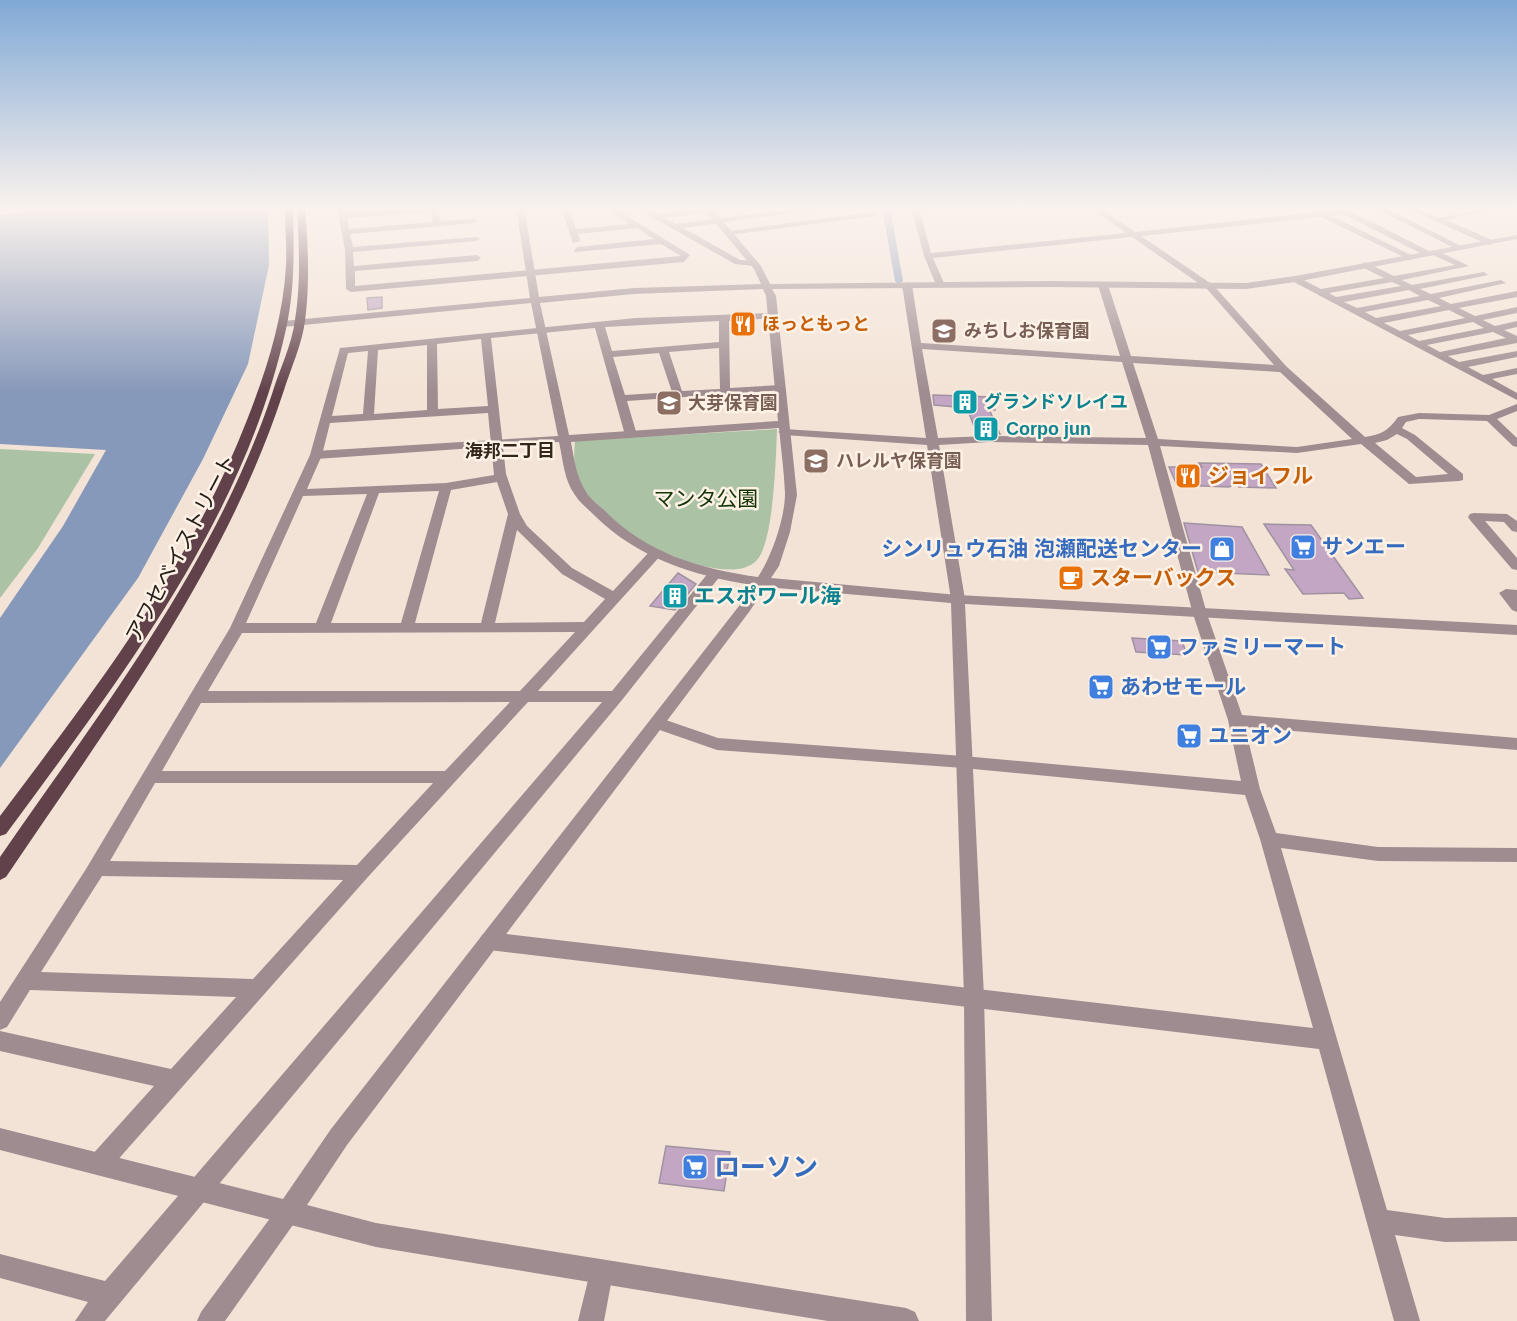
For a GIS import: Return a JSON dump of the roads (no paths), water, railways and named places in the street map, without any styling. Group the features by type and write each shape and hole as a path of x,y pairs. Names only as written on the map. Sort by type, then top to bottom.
{"main road":[{"name":"アワセベイストリート","path":"0,829 118,669 186,558 233,469 256,414 283,324 291,269"},
{"name":"アワセベイストリート","path":"0,872 138,669 204,557 250,468 272,412 300,322 305,269"}],"street":[{"path":"355,269 351,269 351,289 566,269"},
{"path":"479,269 481,277"},
{"path":"531,269 535,299 572,476 580,494 613,527 655,554 714,575 763,582 958,599 1517,630"},
{"path":"210,1321 339,1137 657,723 763,582 772,566 784,531 791,495 774,316 767,286 757,269"},
{"path":"933,269 940,285"},
{"path":"1183,269 1210,287 1283,369 1355,436 1413,482 1459,477 1411,437 1396,429"},
{"path":"283,324 634,291 767,286 907,285 1210,287 1295,279 1347,269"},
{"path":"1372,269 1517,340"},
{"path":"1321,292 1451,269"},
{"path":"1470,269 1517,292"},
{"path":"1337,300 1484,275"},
{"path":"1295,279 1483,378 1511,389 1517,397"},
{"path":"1358,311 1501,283"},
{"path":"907,285 958,599 974,997 979,1321"},
{"path":"1103,285 1153,442 1200,614 1236,720 1251,789 1269,839 1407,1321"},
{"path":"1377,321 1517,292"},
{"path":"1400,334 1517,310"},
{"path":"0,1020 97,867 237,628 316,455 344,350 599,324 774,316"},
{"path":"724,317 725,391"},
{"path":"599,324 631,435"},
{"path":"1419,344 1517,324"},
{"path":"486,335 501,478 514,514 522,528 567,571 614,598"},
{"path":"1440,354 1517,340"},
{"path":"432,341 433,413"},
{"path":"608,354 723,345"},
{"path":"918,346 1283,369"},
{"path":"369,417 373,347"},
{"path":"662,348 678,394"},
{"path":"1460,365 1517,354"},
{"path":"1483,378 1517,371"},
{"path":"621,398 780,388"},
{"path":"316,455 631,435 784,428 934,442 989,438 1153,442 1297,450 1383,438 1396,429 1402,419 1419,416 1490,418 1517,408"},
{"path":"326,420 493,409"},
{"path":"1490,418 1517,444"},
{"path":"297,493 446,487 501,478"},
{"path":"407,627 446,487"},
{"path":"322,627 374,491"},
{"path":"487,627 514,514"},
{"path":"1517,528 1507,518 1474,517 1517,566"},
{"path":"99,1164 361,873 655,554"},
{"path":"88,1321 616,696 714,575"},
{"path":"1517,594 1506,593 1517,607"},
{"path":"237,628 588,627"},
{"path":"198,697 616,696"},
{"path":"1236,720 1517,744"},
{"path":"657,723 717,744 963,762 1251,789"},
{"path":"151,777 449,777"},
{"path":"1269,839 1378,854 1517,855"},
{"path":"97,867 361,873"},
{"path":"489,941 1326,1040"},
{"path":"23,981 257,988"},
{"path":"0,1041 173,1080"},
{"path":"0,1139 287,1214 376,1234 601,1273 906,1321"},
{"path":"1377,1221 1445,1230 1517,1229"},
{"path":"0,1266 110,1295"},
{"path":"591,1321 601,1273"}],"water":[{"path":"0,269 268,269 248,364 203,459 138,578 0,768 0,618 63,526 106,450 0,444"}],"waterway":[{"path":"897,269 899,281"}],"place":[{"name":"ほっともっと","path":"743,324"},
{"name":"みちしお保育園","path":"944,331"},
{"name":"グランドソレイユ","path":"965,402"},
{"name":"大芽保育園","path":"669,403"},
{"name":"Corpo jun","path":"986,429"},
{"name":"ハレルヤ保育園","path":"816,461"},
{"name":"ジョイフル","path":"1188,476"},
{"name":"サンエー","path":"1303,547"},
{"name":"シンリュウ石油 泡瀬配送センター","path":"1222,549"},
{"name":"スターバックス","path":"1071,578"},
{"name":"エスポワール海","path":"675,596"},
{"name":"ファミリーマート","path":"1159,647"},
{"name":"あわせモール","path":"1101,687"},
{"name":"ユニオン","path":"1189,736"},
{"name":"ローソン","path":"695,1167"}],"district":[{"name":"海邦二丁目","path":"510,451"}],"park label":[{"name":"マンタ公園","path":"706,499"}]}
